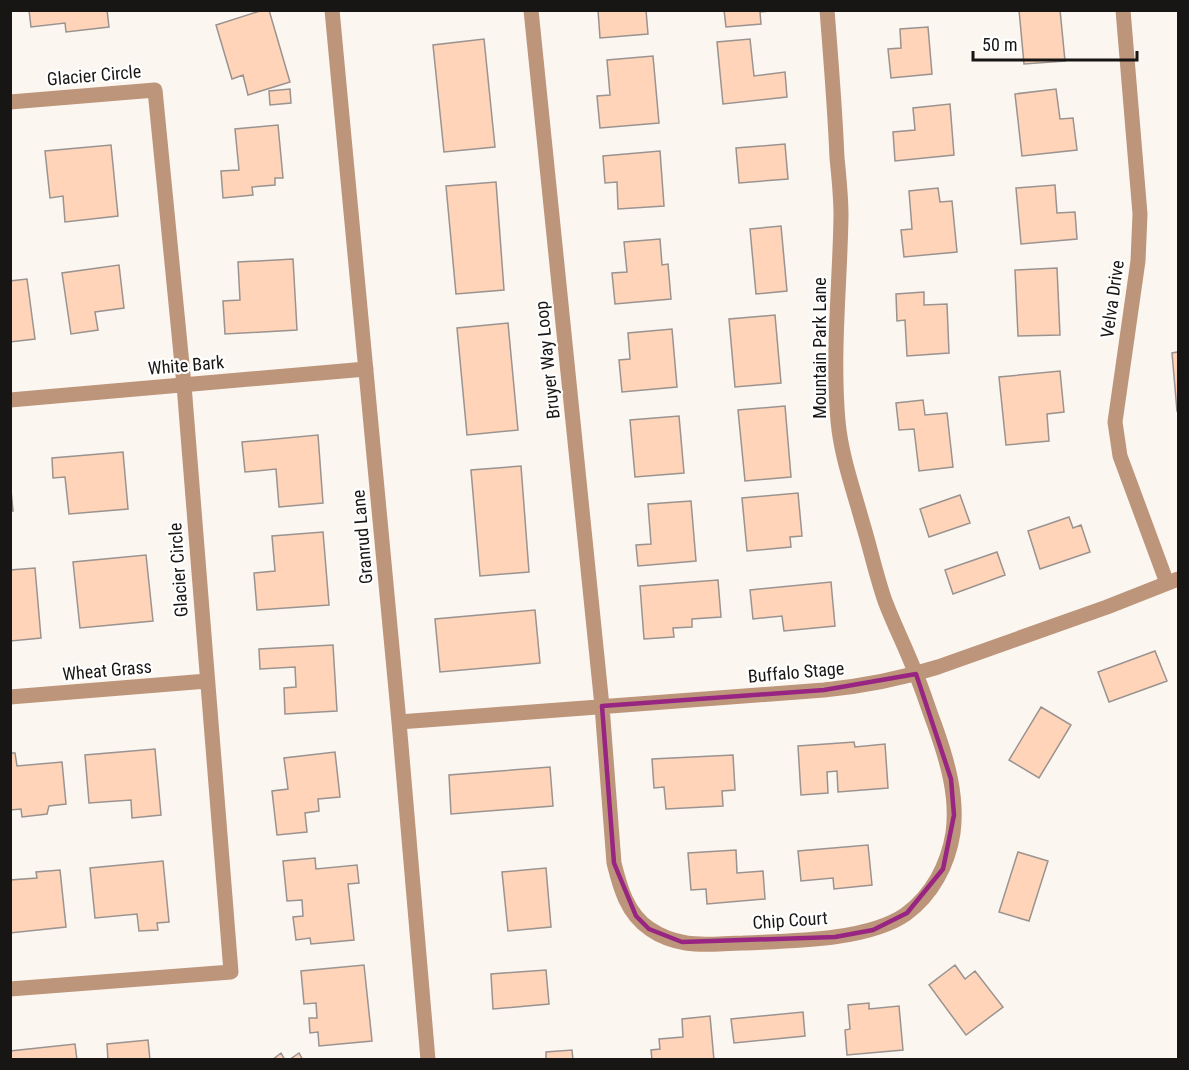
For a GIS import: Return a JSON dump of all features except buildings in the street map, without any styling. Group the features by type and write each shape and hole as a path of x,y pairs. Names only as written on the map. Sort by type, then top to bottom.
{"street":[{"name":"Granrud Lane","path":"332,10 399,722 428,1059"},
{"name":"Bruyer Way Loop","path":"531,10 602,706"},
{"name":"Mountain Park Lane","path":"827,10 841,213 835,367 838,423 845,461 886,601 916,674"},
{"name":"Velva Drive","path":"1123,10 1140,214 1138,261 1115,422 1120,456 1173,581"},
{"name":"Glacier Circle","path":"10,102 155,90 184,385 231,972 10,989"},
{"name":"White Bark","path":"10,400 366,369"},
{"name":"Buffalo Stage","path":"399,722 867,685 916,674 1107,608 1173,581"},
{"name":"Chip Court","path":"602,706 614,863 626,901 636,916 649,928 666,937 699,944 776,942 835,937 873,930 907,913 934,885 949,851 954,815 951,779 916,674"},
{"name":"Wheat Grass","path":"10,697 207,681"}],"highlighted area":[{"path":"916,674 951,779 954,815 943,869 907,913 873,930 835,937 682,942 649,929 636,916 614,863 602,706 824,690"}]}
